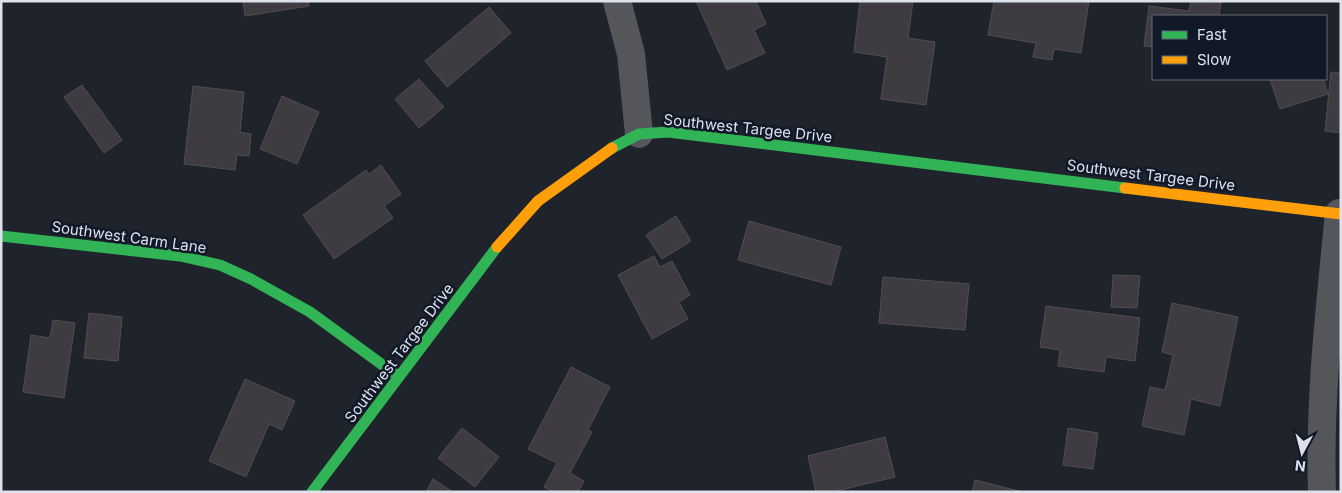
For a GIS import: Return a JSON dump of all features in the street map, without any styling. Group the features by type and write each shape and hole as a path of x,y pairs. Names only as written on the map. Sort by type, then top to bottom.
{"street":[{"path":"617,1 631,54 639,134"},
{"name":"Southwest Targee Drive","path":"312,492 506,235 538,201 614,147 639,134 668,132 1340,213"},
{"path":"1322,492 1320,440 1326,352 1340,213"},
{"name":"Southwest Carm Lane","path":"1,236 180,256 220,265 251,279 310,312 399,377"}],"building":[{"path":"243,1 309,1 309,6 245,16"},
{"path":"696,1 756,1 766,24 754,30 765,53 727,70"},
{"path":"860,1 913,1 908,38 935,42 926,105 881,99 887,57 854,52"},
{"path":"994,1 1089,1 1081,53 1054,49 1052,60 1033,57 1036,43 988,35"},
{"path":"1191,1 1221,2 1219,15 1152,15 1152,47 1144,46 1149,6 1189,11"},
{"path":"489,7 511,33 447,87 425,61"},
{"path":"1331,72 1341,73 1341,133 1325,131"},
{"path":"419,79 444,107 419,128 395,99"},
{"path":"1270,80 1323,80 1328,94 1280,109"},
{"path":"82,85 122,140 104,153 64,97"},
{"path":"193,86 244,92 240,132 251,134 249,156 237,155 235,170 184,164"},
{"path":"282,96 319,112 297,164 260,149"},
{"path":"381,165 401,194 384,206 393,218 334,259 303,215 366,170 369,174"},
{"path":"676,216 691,241 662,259 646,235"},
{"path":"749,221 841,247 831,285 738,260"},
{"path":"654,256 660,267 672,261 690,295 679,302 688,319 652,339 618,275"},
{"path":"1113,275 1140,276 1137,308 1111,307"},
{"path":"883,277 969,284 965,330 879,323"},
{"path":"1172,303 1238,317 1220,406 1191,399 1184,435 1142,426 1150,387 1165,390 1173,355 1162,352"},
{"path":"1046,306 1140,318 1135,361 1106,357 1104,372 1058,366 1060,350 1040,347"},
{"path":"89,313 122,317 118,361 84,358"},
{"path":"53,320 75,323 64,398 23,392 31,335 50,338"},
{"path":"571,367 610,387 588,430 592,432 570,473 584,481 578,492 554,492 544,487 557,463 528,449"},
{"path":"245,379 295,401 282,430 269,424 246,477 209,461"},
{"path":"462,428 499,457 475,487 438,458"},
{"path":"1068,428 1098,433 1093,469 1063,465"},
{"path":"885,437 895,477 832,492 816,492 808,456"},
{"path":"433,479 453,492 426,492"},
{"path":"975,480 1023,492 972,492"}],"traffic: fast":[{"path":"612,148 639,134 668,132 1125,188"},
{"path":"1,236 180,256 220,265 251,279 310,312 399,377"},
{"path":"312,492 497,247"}],"traffic: slow":[{"path":"497,247 538,201 612,148"},
{"path":"1125,188 1341,214"}]}
